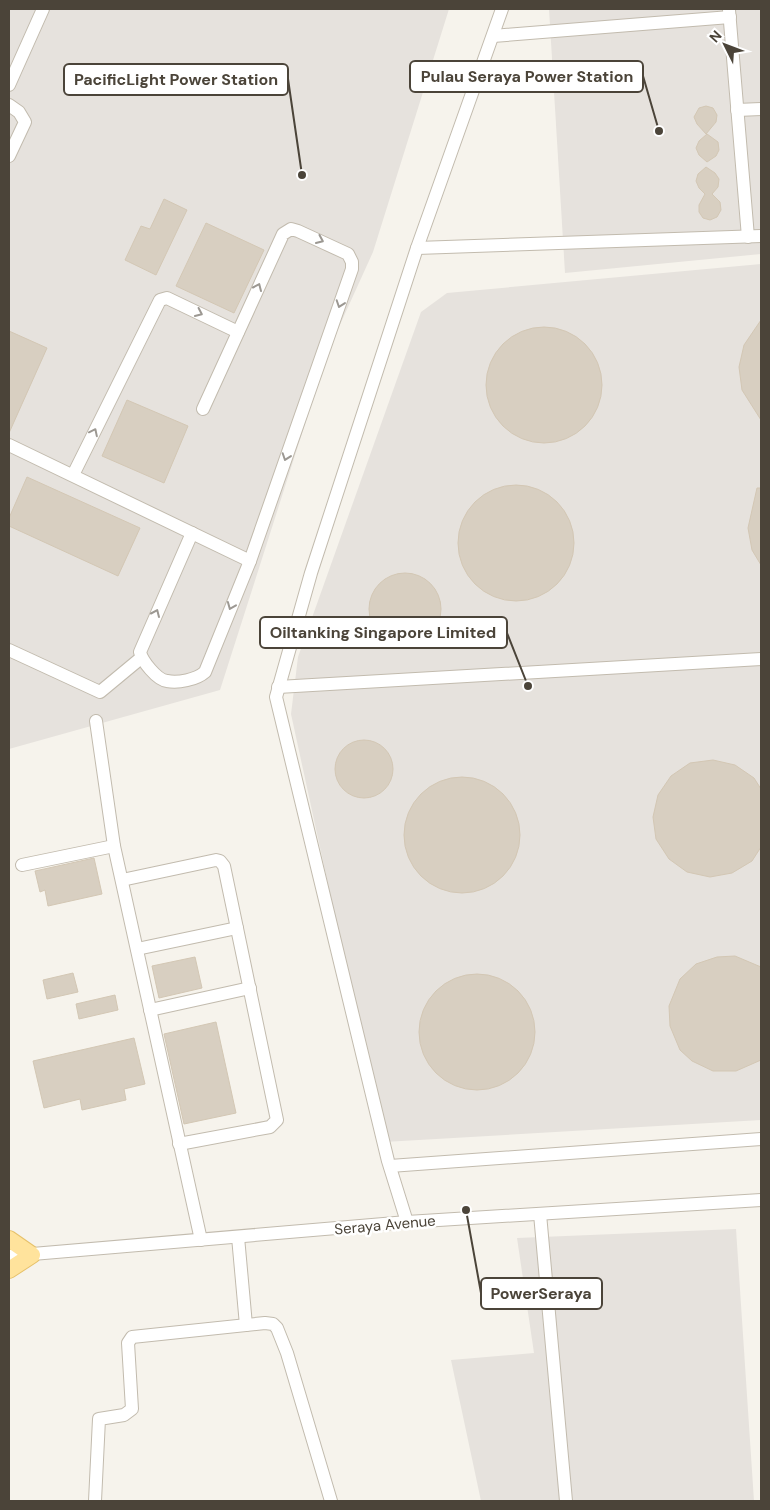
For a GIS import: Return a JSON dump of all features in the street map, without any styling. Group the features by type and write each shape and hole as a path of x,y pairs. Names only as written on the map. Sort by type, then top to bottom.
{"main road":[{"path":"9,1238 32,1255 9,1270"}],"street":[{"path":"9,85 43,9"},
{"path":"406,1222 390,1166 308,823 277,709 278,687 311,573 417,248 502,9"},
{"path":"492,36 729,13 748,237"},
{"path":"9,105 20,112 24,122 9,156"},
{"path":"737,110 761,108"},
{"path":"192,533 141,648 141,658 162,680 167,681 195,678 205,672 250,561 352,269 352,262 348,254 298,231 287,231 281,237 203,409"},
{"path":"417,248 761,236"},
{"path":"73,476 160,300 167,298 238,332"},
{"path":"9,445 250,561"},
{"path":"9,650 100,692 141,658"},
{"path":"278,687 761,659"},
{"path":"96,721 114,846 201,1240"},
{"path":"22,865 114,846"},
{"path":"122,880 220,861 224,866 277,1117 276,1123 270,1127 180,1144"},
{"path":"137,949 237,928"},
{"path":"150,1010 250,988"},
{"path":"390,1166 761,1139"},
{"name":"Seraya Avenue","path":"9,1256 406,1222 761,1200"},
{"path":"540,1214 566,1501"},
{"path":"238,1237 246,1325"},
{"path":"95,1501 100,1418 124,1415 132,1409 129,1340 135,1335 269,1323 277,1328 313,1435 331,1501"}],"shaded area":[{"path":"9,9 449,9 373,252 329,349 220,690 9,749"},
{"path":"549,9 761,9 761,254 565,273"},
{"path":"761,264 761,1120 384,1142 291,714 298,657 421,312 447,293"},
{"path":"736,1229 754,1501 481,1501 451,1360 534,1353 517,1238"}],"building":[{"path":"706,106 713,108 717,115 716,122 706,134 697,124 694,117 699,108"},
{"path":"707,134 718,142 719,150 716,156 707,162 699,155 696,148 699,141"},
{"path":"706,167 715,173 719,179 718,187 712,194 720,202 721,210 717,217 710,220 703,218 699,212 699,205 705,194 699,188 696,181 698,174"},
{"path":"164,199 187,210 156,275 125,260 141,226 150,229"},
{"path":"206,223 264,250 234,313 176,286"},
{"path":"761,320 761,420 742,390 739,367 744,345"},
{"path":"544,327 566,331 585,344 598,363 602,385 598,407 585,426 566,439 544,443 522,439 503,426 490,407 486,385 490,363 503,344 522,331"},
{"path":"9,331 47,348 9,433"},
{"path":"127,400 188,426 164,483 102,456"},
{"path":"27,477 140,528 118,576 9,526 9,518"},
{"path":"516,485 538,489 557,502 570,521 574,543 570,565 557,584 538,597 516,601 494,597 475,584 462,565 458,543 462,521 475,502 494,489"},
{"path":"757,488 761,488 761,565 752,550 748,528"},
{"path":"398,573 412,573 431,583 441,602 441,616 431,635 412,645 398,645 379,635 369,616 369,602 379,583"},
{"path":"364,740 380,745 388,753 393,769 388,785 380,793 364,798 348,793 340,785 335,769 340,753 348,745"},
{"path":"713,760 735,765 754,778 761,789 761,847 752,861 732,873 710,877 687,872 669,859 656,839 653,817 658,795 671,776 690,763"},
{"path":"462,777 484,781 503,794 516,813 520,835 516,857 503,876 484,889 462,893 440,889 421,876 408,857 404,835 408,813 421,794 440,781"},
{"path":"94,858 102,894 48,906 45,890 40,892 35,871"},
{"path":"735,956 761,967 761,1060 736,1071 713,1071 692,1061 680,1050 670,1026 669,1006 680,979 696,964 717,957"},
{"path":"195,957 202,988 159,998 152,966"},
{"path":"73,973 78,992 47,999 43,980"},
{"path":"477,974 499,978 518,991 531,1010 535,1032 531,1054 518,1073 499,1086 477,1090 455,1086 436,1073 423,1054 419,1032 423,1010 436,991 455,978"},
{"path":"115,995 118,1010 79,1019 76,1004"},
{"path":"216,1022 236,1113 184,1124 164,1034"},
{"path":"134,1038 145,1084 124,1089 126,1100 82,1110 80,1099 44,1108 33,1061"}],"place":[{"name":"Pulau Seraya Power Station","path":"659,131"},
{"name":"PacificLight Power Station","path":"302,175"},
{"name":"Oiltanking Singapore Limited","path":"528,686"},
{"name":"PowerSeraya","path":"466,1210"}]}
